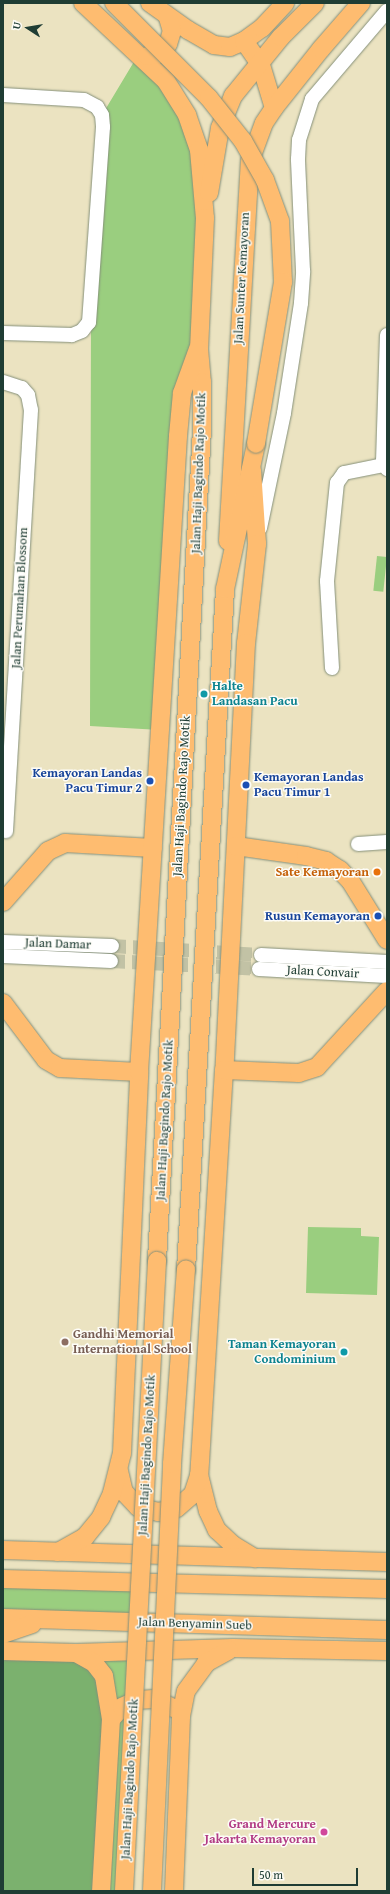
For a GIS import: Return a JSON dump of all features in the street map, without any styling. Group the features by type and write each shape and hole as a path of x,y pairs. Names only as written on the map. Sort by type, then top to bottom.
{"main road":[{"name":"Jalan Haji Bagindo Rajo Motik","path":"83,3 166,81 187,114 199,150 205,218 199,349 202,382 202,428 124,1891"},
{"name":"Jalan Haji Bagindo Rajo Motik","path":"114,3 209,98 243,141 265,180 280,221 283,282 252,470 225,589 198,1077 172,1464 152,1891"},
{"path":"150,3 168,18 214,45 230,47 244,41 262,28 284,3"},
{"path":"205,218 220,128 233,96 261,65 281,37 315,3"},
{"name":"Jalan Sunter Kemayoran","path":"225,589 249,169 264,123 274,108 321,49 361,3"},
{"path":"138,55 152,56 168,44 172,31 168,18"},
{"path":"244,41 261,65 274,108"},
{"name":"Jalan Haji Bagindo Rajo Motik","path":"58,1552 85,1537 101,1517 112,1493 122,1453 139,1072 181,407 187,376 199,349"},
{"name":"Jalan Haji Bagindo Rajo Motik","path":"252,470 257,544 246,642 224,1070 200,1475 208,1511 217,1530 233,1545 255,1558"},
{"path":"3,902 48,851 65,843 153,848"},
{"path":"236,846 306,856 326,862 340,870 351,882 387,940"},
{"path":"224,1070 299,1073 317,1067 387,991"},
{"path":"3,1003 46,1060 60,1068 139,1072"},
{"path":"198,1077 218,1154"},
{"path":"136,1156 161,1185"},
{"path":"122,1453 118,1473 124,1492 138,1507 158,1512 177,1508 192,1494 200,1475"},
{"path":"3,1550 387,1562"},
{"path":"323,1585 359,1561"},
{"path":"3,1579 323,1585 387,1589"},
{"name":"Jalan Benyamin Sueb","path":"3,1618 387,1630"},
{"path":"3,1634 44,1620"},
{"path":"341,1650 387,1630"},
{"path":"174,1891 181,1716 186,1691 206,1663 233,1648"},
{"name":"Jalan Benyamin Sueb","path":"3,1651 76,1653 233,1648 387,1651"},
{"name":"Jalan Haji Bagindo Rajo Motik","path":"76,1653 94,1663 104,1676 111,1719 101,1891"},
{"path":"111,1719 122,1707 137,1700 154,1699 169,1705 181,1716"}],"street":[{"name":"Jalan Haji Bagindo Rajo Motik","path":"257,544 284,413 301,303 303,271 298,159 299,140 312,99 387,11"},
{"path":"3,95 84,100 96,107 102,115 89,322 82,331 72,334 3,333"},
{"path":"332,668 327,581 337,483 344,473 385,467 387,342"},
{"name":"Jalan Perumahan Blossom","path":"3,382 22,388 28,395 31,410 6,832"},
{"path":"358,844 387,842"},
{"name":"Jalan Damar","path":"3,942 112,946"},
{"name":"Jalan Convair","path":"261,955 387,962"},
{"name":"Jalan Damar","path":"3,956 111,961"},
{"name":"Jalan Convair","path":"259,969 387,976"}],"green space":[{"path":"138,55 166,81 199,150 199,349 182,393 160,730 90,726 91,311 102,115"},
{"path":"377,556 387,557 383,592 373,591"},
{"path":"308,1227 361,1228 361,1236 379,1237 377,1295 306,1293"},
{"path":"3,1579 140,1581 139,1621 3,1619"},
{"path":"3,1651 76,1653 107,1686 100,1891 3,1891"},
{"path":"136,1651 124,1891 101,1891 94,1663"}],"tunnel":[{"path":"112,946 261,955"},
{"path":"111,961 259,969"}],"place":[{"name":"Halte Landasan Pacu","path":"204,694"},
{"name":"Kemayoran Landas Pacu Timur 2","path":"150,781"},
{"name":"Kemayoran Landas Pacu Timur 1","path":"246,785"},
{"name":"Sate Kemayoran","path":"377,872"},
{"name":"Rusun Kemayoran","path":"378,916"},
{"name":"Gandhi Memorial International School","path":"65,1342"},
{"name":"Taman Kemayoran Condominium","path":"344,1352"},
{"name":"Grand Mercure Jakarta Kemayoran","path":"324,1832"}]}
